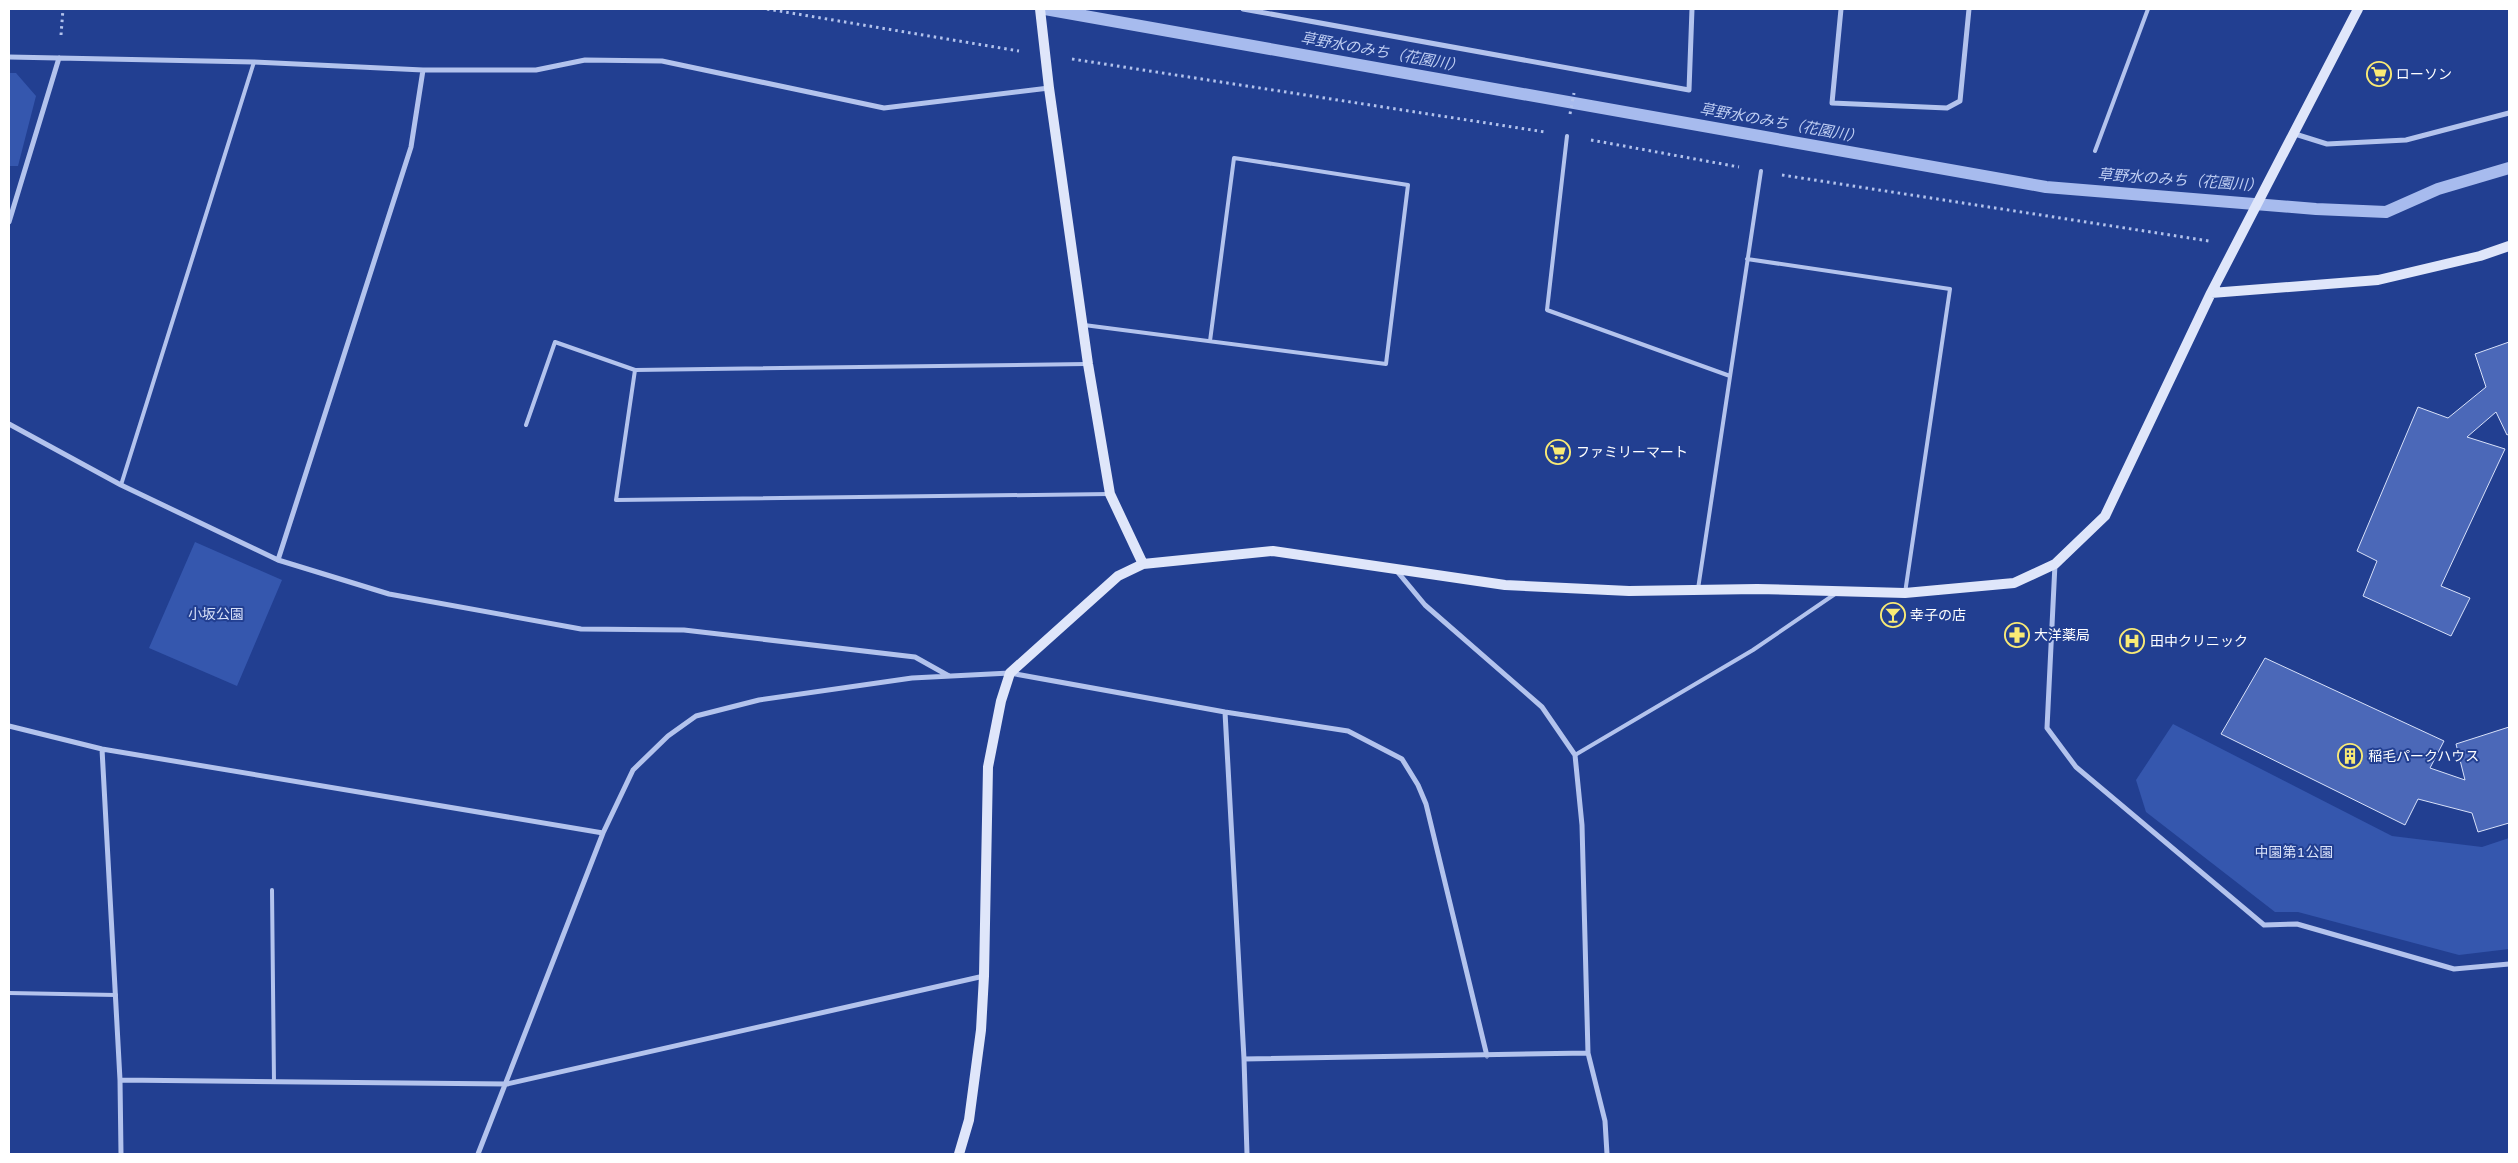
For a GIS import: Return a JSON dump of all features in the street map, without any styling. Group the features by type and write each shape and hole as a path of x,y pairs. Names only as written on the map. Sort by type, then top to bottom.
{"street":[{"path":"1040,9 1049,88 1088,364 1110,494 1143,564"},
{"path":"1243,9 1689,90 1692,9"},
{"path":"1840,9 1832,103 1947,108 1960,100 1970,9"},
{"path":"959,1154 968,1120 981,1030 984,976 988,767 1001,701 1010,674 1118,576 1143,564 1273,551 1505,585 1629,591 1698,589 1905,593 2014,583 2055,564 2105,516 2211,293 2295,134 2358,9"},
{"path":"9,57 254,62 423,70 536,70 585,60 662,61 884,108 1049,88"},
{"path":"9,222 58,58"},
{"path":"278,560 411,147 423,70"},
{"path":"2295,134 2327,144 2406,140 2509,113"},
{"path":"2211,293 2378,280 2480,256 2509,246"},
{"path":"9,424 121,485 278,560 389,594 571,627 684,630 853,649 914,658 950,677"},
{"path":"2055,564 2047,728 2076,767 2264,925 2297,924 2454,968 2509,964"},
{"path":"1396,570 1425,604 1542,707 1575,754 1582,825 1588,1053 1605,1122 1607,1154"},
{"path":"478,1154 507,1084 603,833 633,770 668,736 696,716 759,700 912,678 1010,674 1225,712 1348,731 1402,759 1418,785 1426,804 1487,1056"},
{"path":"1225,712 1244,1059 1247,1154"},
{"path":"9,726 102,749 603,833"},
{"path":"102,749 120,1080 121,1154"},
{"path":"120,1080 507,1084 984,976"},
{"path":"1244,1059 1588,1053"}],"lane":[{"path":"2095,151 2148,9"},
{"path":"121,485 254,62"},
{"path":"1567,136 1547,310 1730,376"},
{"path":"1084,325 1210,342 1386,364 1408,186 1234,158 1210,342"},
{"path":"1698,589 1761,171"},
{"path":"1747,259 1950,289 1905,593"},
{"path":"526,425 555,342 635,370 1088,364"},
{"path":"635,370 616,500 1110,494"},
{"path":"1575,754 1753,650 1840,591"},
{"path":"272,890 274,1082"},
{"path":"9,992 116,995"}],"path":[{"path":"766,9 1045,55 1567,136 1761,171 2236,245"},
{"path":"1569,120 1575,85"}],"green space":[{"path":"9,73 16,73 36,96 18,166 9,166"},
{"name":"小坂公園","path":"195,542 282,580 237,686 149,648"},
{"name":"中園第1公園","path":"2173,724 2392,836 2482,847 2509,838 2509,949 2459,955 2298,912 2275,912 2146,812 2136,780"}],"building":[{"path":"2509,342 2509,434 2507,435 2496,412 2467,437 2505,449 2441,586 2470,598 2451,636 2363,596 2377,561 2357,551 2418,407 2448,418 2486,387 2475,354"},
{"name":"稲毛パークハウス","path":"2265,658 2444,741 2430,768 2465,780 2456,744 2509,727 2509,823 2478,832 2472,813 2418,799 2405,825 2221,734"}],"waterway":[{"name":"草野水のみち（花園川）","path":"1045,9 2046,187 2316,209 2386,212 2438,189 2509,168"}],"place":[{"name":"ローソン","path":"2379,74"},
{"name":"ファミリーマート","path":"1558,452"},
{"name":"幸子の店","path":"1893,615"},
{"name":"大洋薬局","path":"2017,635"},
{"name":"田中クリニック","path":"2132,641"},
{"name":"稲毛パークハウス","path":"2350,756"}]}
